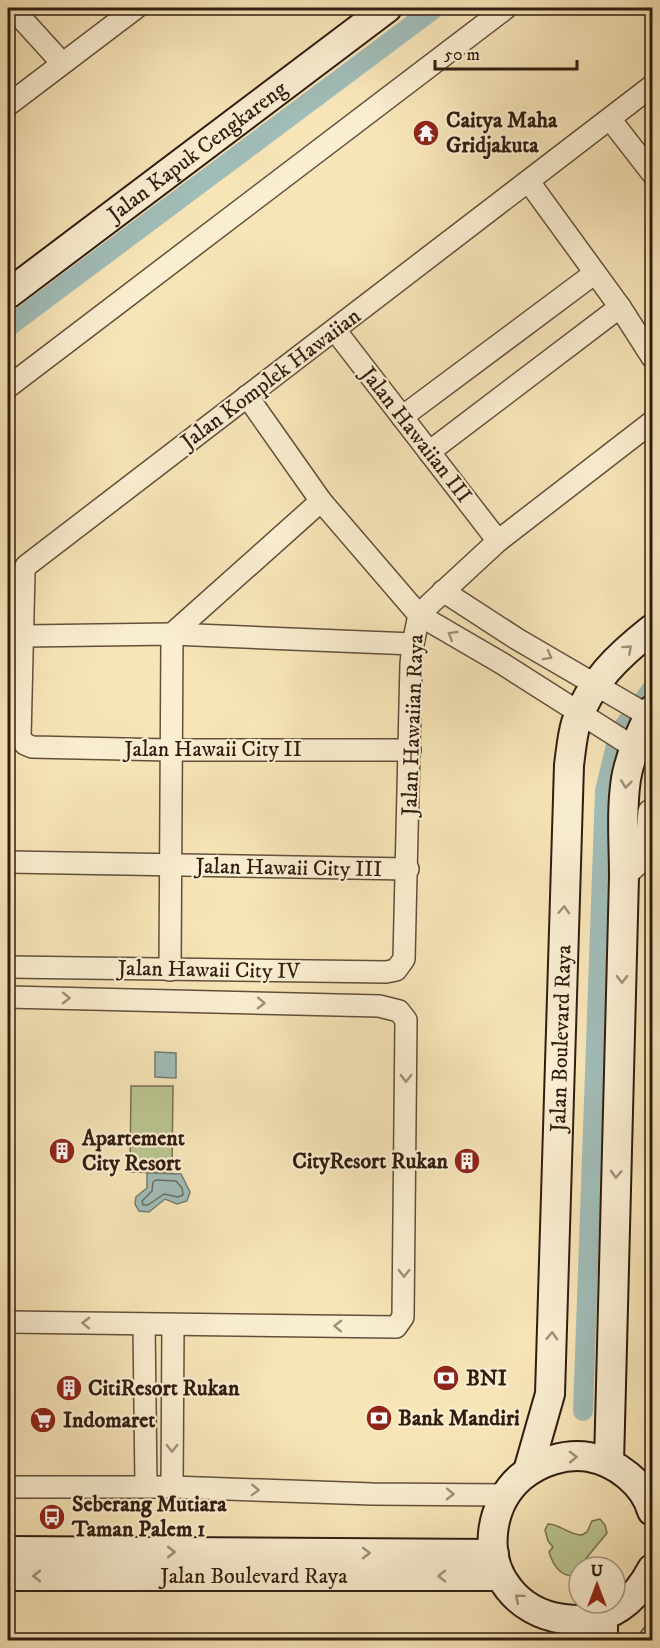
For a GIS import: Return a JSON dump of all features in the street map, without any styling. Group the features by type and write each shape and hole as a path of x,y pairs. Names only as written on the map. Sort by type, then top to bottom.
{"street":[{"path":"12,8 62,63"},
{"path":"8,105 136,8"},
{"name":"Jalan Kapuk Cengkareng","path":"8,294 387,8"},
{"path":"8,387 506,8"},
{"name":"Jalan Komplek Hawaiian","path":"21,738 24,572 26,566 652,86"},
{"path":"610,118 652,173"},
{"path":"529,182 620,307 652,357"},
{"path":"402,417 595,273"},
{"path":"429,452 620,307"},
{"name":"Jalan Hawaiian III","path":"335,330 498,541"},
{"path":"247,396 321,501 419,615 503,664 629,744"},
{"name":"Jalan Hawaiian Raya","path":"404,959 413,644 419,615 498,541 652,422"},
{"path":"170,970 172,634 321,501"},
{"path":"443,591 517,639 647,712 629,744 624,810 609,1463"},
{"name":"Jalan Boulevard Raya","path":"528,1472 550,1394 569,765 575,725 586,717 601,687 603,673 628,648 652,629"},
{"path":"24,636 172,634 413,644"},
{"path":"503,664 517,639"},
{"name":"Jalan Hawaii City II","path":"21,738 25,744 32,747 170,750 410,750"},
{"path":"624,877 645,858 649,811"},
{"name":"Jalan Hawaii City III","path":"8,862 408,869"},
{"name":"Jalan Hawaii City IV","path":"8,967 386,972 396,970 404,959"},
{"path":"8,996 379,1006 399,1011 406,1020 403,1317 401,1323 396,1327 8,1322"},
{"path":"144,1324 146,1486"},
{"path":"172,1324 172,1486"},
{"path":"652,1508 641,1489 626,1474 609,1463 588,1457 567,1457 546,1462 515,1482 505,1495 494,1521 492,1536 497,1565 517,1598 544,1627 563,1619 584,1620 603,1628 619,1608 633,1597 652,1569"},
{"path":"8,1487 172,1486 372,1494 505,1495"},
{"name":"Jalan Boulevard Raya","path":"8,1551 86,1564"},
{"name":"Jalan Boulevard Raya","path":"8,1576 86,1564 497,1565"},
{"path":"649,1641 652,1636"}],"green space":[{"path":"131,1086 173,1086 172,1173 130,1172"},
{"path":"600,1519 607,1533 589,1555 567,1555 567,1575 563,1574 553,1563 549,1552 553,1547 548,1541 545,1530 548,1524 582,1535 587,1532 592,1521"}],"water":[{"path":"155,1052 176,1053 176,1078 155,1077"},
{"path":"147,1173 181,1174 190,1192 187,1201 177,1204 165,1199 149,1212 139,1211 135,1204 136,1197 147,1188"}],"waterway":[{"path":"8,327 435,8"},
{"path":"583,1411 605,791 619,733 652,689"}],"place":[{"name":"Caitya Maha Gridjakuta","path":"426,133"},
{"name":"Apartement City Resort","path":"62,1151"},
{"name":"CityResort Rukan","path":"467,1161"},
{"name":"BNI","path":"446,1378"},
{"name":"CitiResort Rukan","path":"69,1388"},
{"name":"Bank Mandiri","path":"379,1418"},
{"name":"Indomaret","path":"43,1420"},
{"name":"Seberang Mutiara Taman Palem 1","path":"52,1517"}]}
